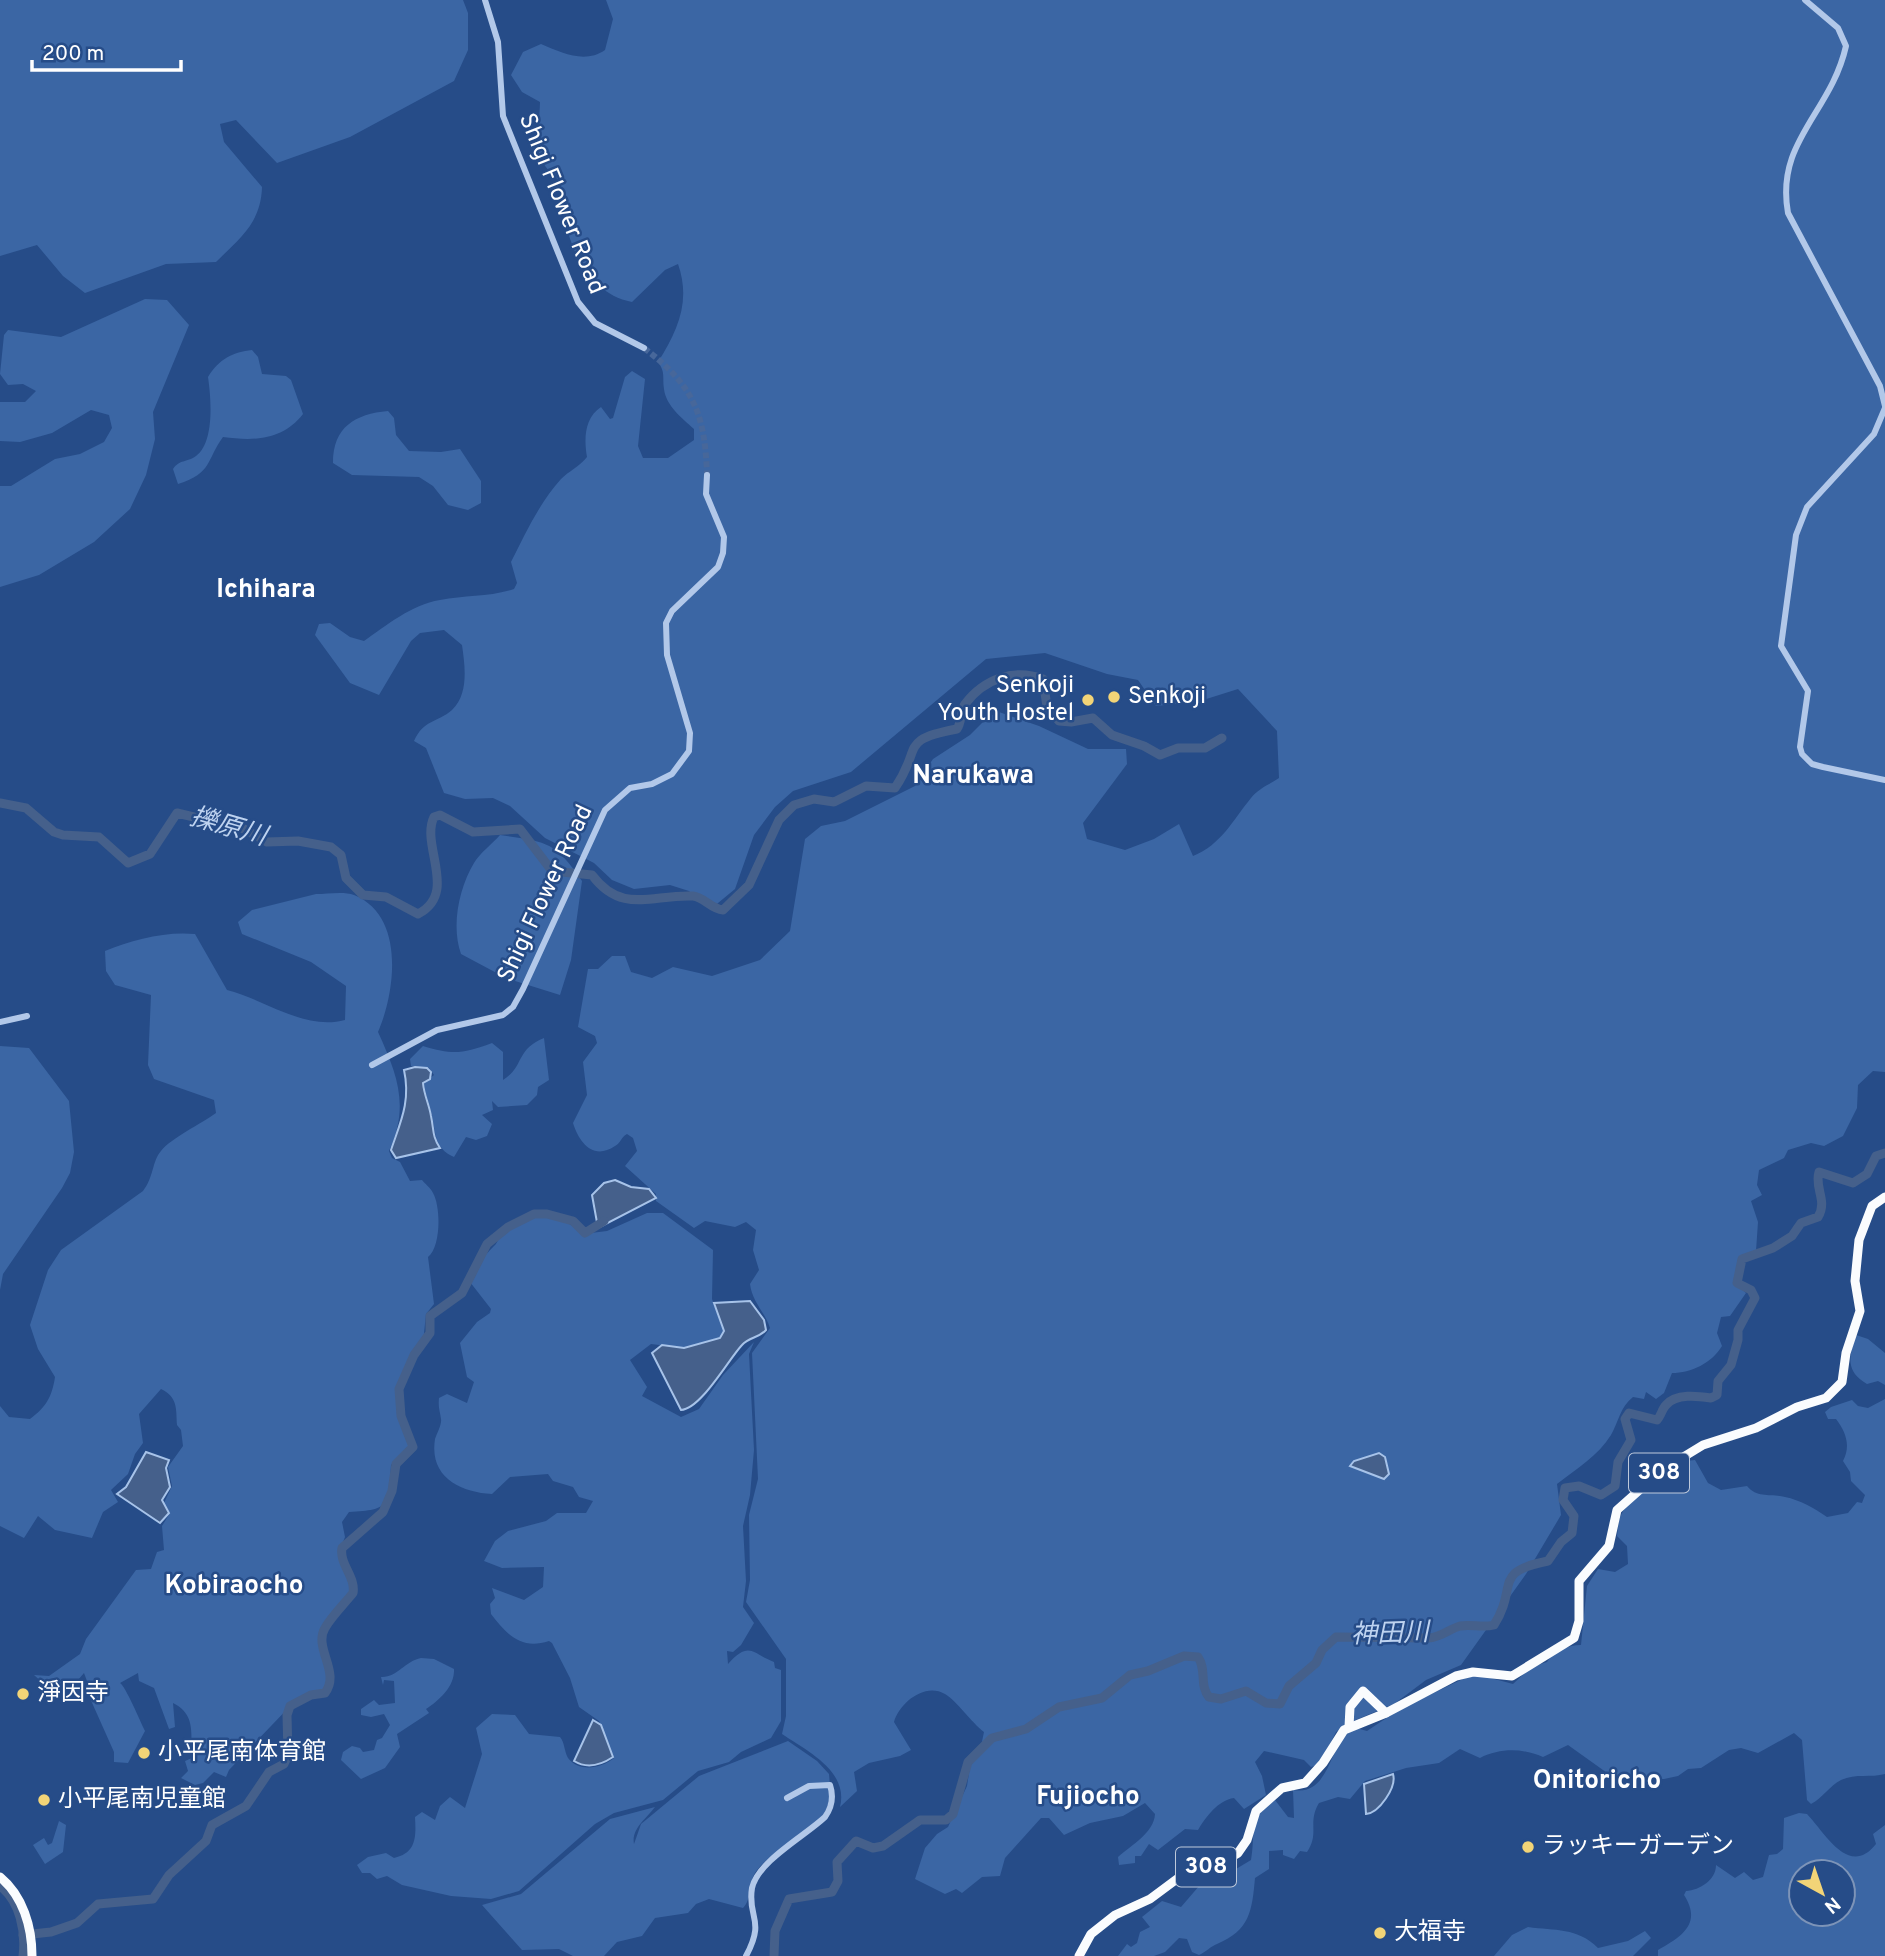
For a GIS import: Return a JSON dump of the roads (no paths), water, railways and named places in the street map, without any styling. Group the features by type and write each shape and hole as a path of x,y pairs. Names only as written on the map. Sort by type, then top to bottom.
{"highway":[{"name":"308","path":"1079,1956 1091,1934 1115,1915 1150,1899 1185,1872 1221,1863 1238,1853 1247,1840 1256,1811 1282,1788 1305,1783 1349,1727 1386,1713 1465,1673 1511,1676 1574,1638 1579,1621 1579,1581 1605,1552 1614,1517 1626,1499 1662,1470 1703,1445 1756,1428 1835,1391 1845,1377 1846,1353 1860,1316 1855,1281 1859,1240 1872,1206 1885,1197"},
{"name":"308","path":"1349,1727 1350,1707 1363,1691 1386,1713"},
{"path":"0,1877 16,1894 31,1933 32,1956"}],"street":[{"name":"Shigi Flower Road","path":"485,0 498,42 503,116 578,302 595,323 644,348"},
{"path":"1805,0 1838,28 1846,46 1830,94 1789,161 1784,191 1788,213 1880,386 1885,407 1874,433 1807,507 1801,519 1796,534 1781,646 1810,699 1800,747 1806,759 1823,767 1885,780"},
{"name":"Shigi Flower Road","path":"372,1065 438,1030 497,1018 509,1012 517,1002 605,810 630,788 664,780 680,767 689,751 690,733 667,655 666,624 672,611 718,567 723,553 724,537 706,494 707,475"},
{"path":"0,1022 27,1016"},
{"path":"746,1956 757,1931 752,1891 758,1873 825,1817 831,1806 832,1793 830,1785 814,1785 787,1798"}],"waterway":[{"name":"擽原川","path":"0,803 26,808 54,832 99,837 128,863 150,854 177,813 244,829 267,842 298,841 331,847 341,855 346,878 363,895 386,897 418,914 430,905 436,894 431,828 434,817 440,815 473,832 520,829 552,871 592,875 603,887 626,899 693,896 723,910 749,885 779,820 794,805 814,799 834,802 866,786 895,788 914,747 926,737 957,729 965,704 981,688 1000,678 1021,675 1043,679 1047,707 1059,721 1093,718 1112,735 1144,746 1160,755 1178,748 1205,748 1222,738"},
{"name":"神田川","path":"774,1956 775,1931 789,1899 832,1892 838,1881 837,1862 856,1841 873,1848 883,1846 920,1820 946,1820 953,1814 968,1762 992,1738 1026,1729 1059,1707 1102,1698 1130,1675 1148,1671 1184,1656 1198,1657 1204,1688 1209,1697 1221,1699 1246,1691 1266,1703 1280,1704 1289,1686 1316,1663 1322,1650 1336,1637 1429,1638 1460,1626 1494,1625 1512,1576 1530,1565 1548,1561 1561,1542 1572,1533 1574,1516 1563,1500 1565,1488 1579,1486 1601,1495 1615,1486 1618,1462 1631,1440 1625,1419 1629,1413 1657,1420 1670,1401 1687,1396 1711,1398 1717,1395 1718,1381 1731,1365 1738,1330 1755,1298 1751,1290 1737,1283 1742,1259 1773,1248 1792,1236 1801,1223 1818,1217 1822,1205 1819,1172 1853,1183 1867,1174 1876,1156 1885,1153"},
{"path":"23,1935 51,1932 77,1923 98,1904 153,1899 169,1875 206,1841 212,1825 246,1806 269,1772 284,1764 288,1755 287,1715 290,1706 311,1695 325,1693 329,1685 329,1668 322,1636 331,1619 353,1593 342,1548 383,1512 392,1491 396,1464 413,1447 401,1416 399,1389 414,1355 430,1333 430,1316 462,1293 487,1244 508,1227 534,1214 547,1214 573,1221 585,1233 604,1221"},
{"path":"0,1886 17,1908 23,1937 23,1956"}],"tunnel":[{"path":"644,348 675,375 694,403 703,435 707,475"}],"place":[{"name":"Senkoji","path":"1114,697"},
{"name":"Senkoji Youth Hostel","path":"1088,700"},
{"name":"淨因寺","path":"23,1694"},
{"name":"小平尾南体育館","path":"144,1753"},
{"name":"小平尾南児童館","path":"44,1800"},
{"name":"ラッキーガーデン","path":"1528,1847"},
{"name":"大福寺","path":"1380,1933"}],"district":[{"name":"Ichihara","path":"266,590"},
{"name":"Narukawa","path":"973,776"},
{"name":"Kobiraocho","path":"234,1586"},
{"name":"Onitoricho","path":"1597,1781"},
{"name":"Fujiocho","path":"1088,1797"}]}
